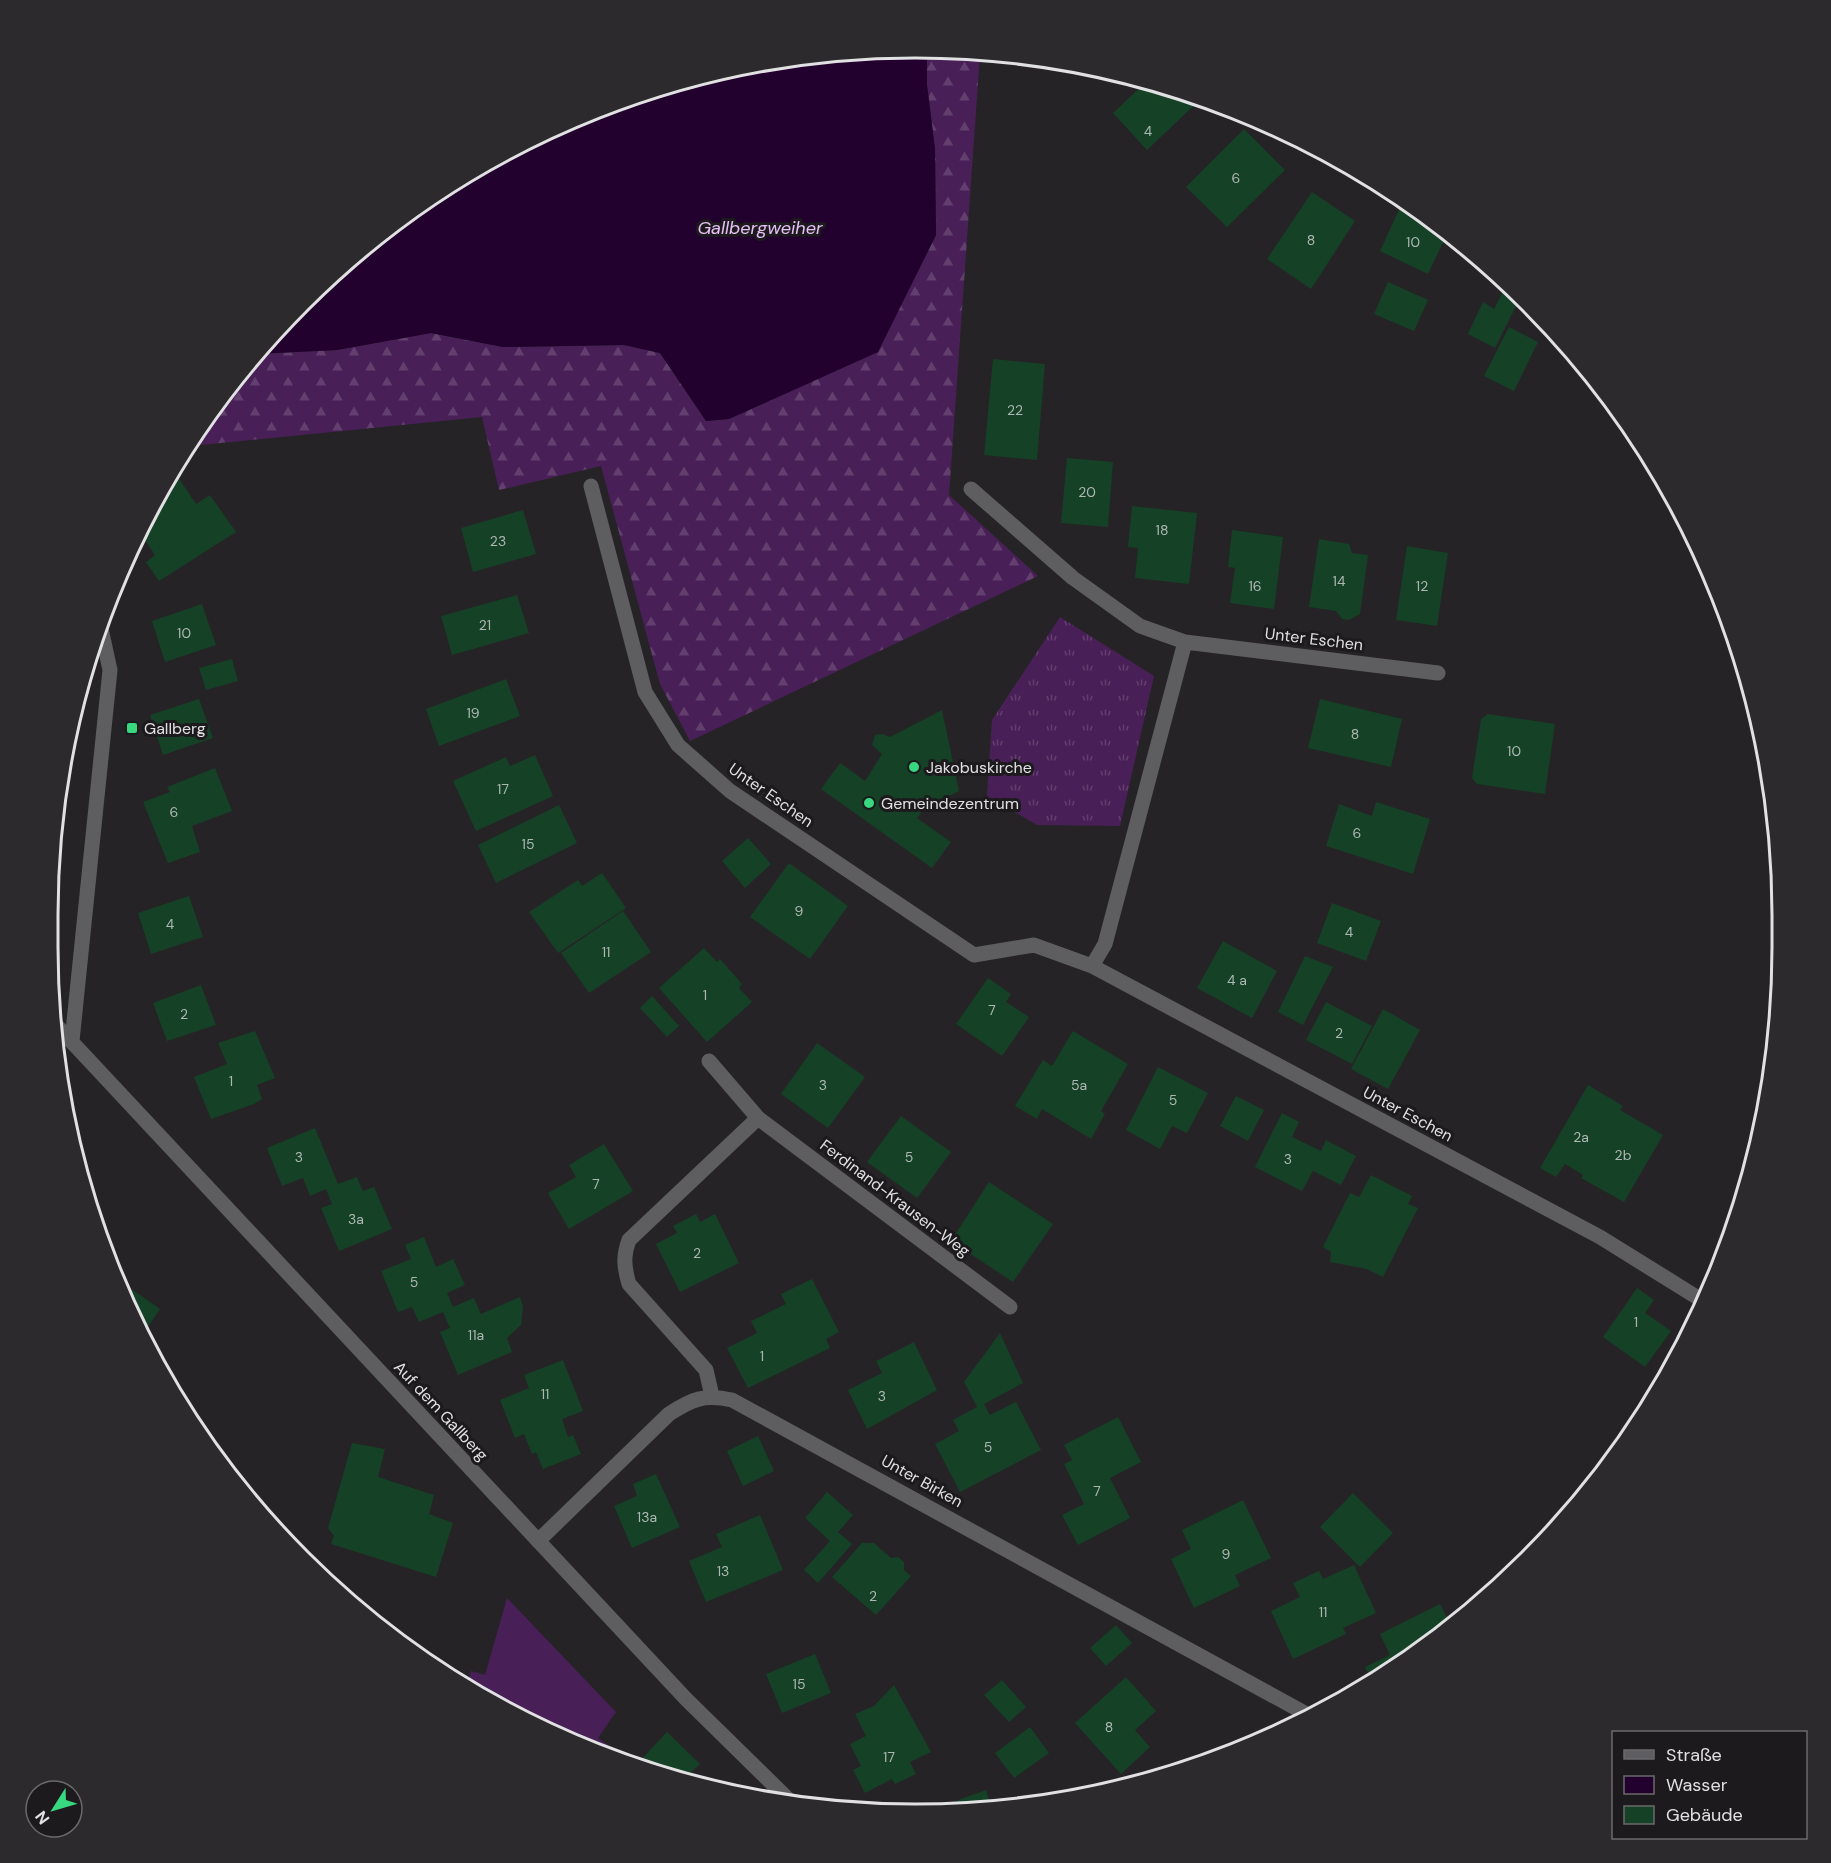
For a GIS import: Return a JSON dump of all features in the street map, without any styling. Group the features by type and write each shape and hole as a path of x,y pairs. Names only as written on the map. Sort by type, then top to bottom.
{"street":[{"name":"Unter Eschen","path":"591,486 645,692 678,745 730,791 974,955 1034,945 1092,966 1590,1232 1697,1297"},
{"name":"Unter Eschen","path":"971,489 1073,578 1140,626 1185,642 1438,673"},
{"path":"72,1041 110,670 104,641"},
{"path":"1092,966 1104,944 1185,642"},
{"name":"Auf dem Gallberg","path":"63,1032 225,1209 686,1699 782,1794"},
{"name":"Ferdinand-Krausen-Weg","path":"709,1061 758,1119 1010,1307"},
{"path":"538,1541 669,1414 689,1402 712,1396 706,1370 691,1350 629,1284 624,1269 624,1254 629,1240 758,1119"},
{"name":"Unter Birken","path":"712,1396 732,1400 748,1407 1303,1712"}],"green space":[{"path":"927,58 980,61 949,495 1038,576 690,741 660,684 601,466 499,490 482,417 199,445 268,353 337,350 431,333 503,347 624,345 660,353 706,421 729,419 877,352 936,235 935,149 927,85"},
{"path":"1060,617 1154,676 1120,826 1037,825 987,796 992,720"},
{"path":"507,1598 616,1712 598,1738 614,1749 536,1716 469,1679 471,1671 485,1675"}],"water":[{"name":"Gallbergweiher","path":"927,58 927,85 935,149 936,235 878,352 729,419 706,421 660,353 624,345 503,347 431,333 337,350 268,353 350,271 394,236 439,203 487,173 536,147 640,104 748,75 859,60"}],"building":[{"path":"1139,89 1194,105 1147,150 1113,113"},
{"path":"1244,129 1285,170 1227,227 1186,187"},
{"path":"1312,192 1355,221 1311,289 1267,259"},
{"path":"1399,208 1444,241 1428,274 1380,251"},
{"path":"1388,282 1428,300 1414,331 1374,314"},
{"path":"1503,292 1516,305 1495,348 1468,334 1483,302 1494,309"},
{"path":"1509,327 1538,342 1514,391 1484,376"},
{"path":"993,359 1045,364 1037,460 984,455"},
{"path":"1067,458 1113,462 1108,527 1061,523"},
{"path":"179,478 196,504 210,495 236,532 159,581 146,562 155,555 145,540"},
{"path":"1132,506 1197,513 1189,584 1135,578 1138,548 1128,547"},
{"path":"523,510 536,554 473,572 461,528"},
{"path":"1232,530 1283,537 1274,609 1230,603 1235,568 1228,567"},
{"path":"1319,539 1349,544 1352,553 1368,555 1360,614 1349,620 1342,619 1336,611 1309,607"},
{"path":"1407,546 1448,553 1437,626 1396,620"},
{"path":"517,595 529,633 452,655 441,616"},
{"path":"202,604 216,645 165,662 152,621"},
{"path":"232,659 238,681 206,690 199,668"},
{"path":"506,679 520,716 439,746 426,709"},
{"path":"199,699 213,738 163,755 150,715"},
{"path":"1320,699 1402,719 1391,767 1308,748"},
{"path":"942,710 959,791 923,810 917,818 951,842 932,868 821,789 840,763 865,781 882,754 872,745 875,735 883,734 890,737"},
{"path":"1488,714 1555,724 1545,794 1477,784 1472,778 1481,719"},
{"path":"535,755 553,796 476,831 453,781 506,757 510,766"},
{"path":"215,768 232,811 192,826 200,852 168,863 143,802 170,792 167,787"},
{"path":"1376,802 1430,819 1413,874 1326,846 1339,804 1372,816"},
{"path":"559,805 577,843 496,883 478,845"},
{"path":"748,838 771,864 745,888 722,861"},
{"path":"789,863 848,906 810,959 750,917"},
{"path":"602,873 626,908 558,953 529,912 578,880 582,886"},
{"path":"189,896 203,937 151,954 138,913"},
{"path":"1332,903 1381,921 1366,961 1317,943"},
{"path":"623,911 651,952 589,993 561,953"},
{"path":"1223,941 1277,971 1252,1018 1197,988"},
{"path":"704,948 717,962 720,959 742,984 739,988 752,1002 707,1042 659,988"},
{"path":"1305,956 1333,967 1303,1025 1278,1012"},
{"path":"988,978 1011,994 1006,1002 1029,1017 1002,1056 956,1024"},
{"path":"201,985 216,1025 167,1041 153,1003"},
{"path":"652,996 679,1026 667,1037 640,1008"},
{"path":"1326,1002 1372,1026 1352,1064 1306,1040"},
{"path":"1383,1009 1420,1030 1388,1089 1351,1069"},
{"path":"255,1031 275,1078 257,1085 262,1099 211,1119 194,1077 227,1064 218,1043"},
{"path":"1073,1031 1128,1064 1101,1111 1105,1114 1091,1139 1042,1109 1037,1119 1015,1106 1043,1060 1052,1066"},
{"path":"817,1043 865,1077 828,1128 781,1094"},
{"path":"1158,1067 1208,1093 1187,1133 1172,1126 1160,1149 1126,1130"},
{"path":"1588,1085 1623,1106 1620,1110 1663,1135 1624,1202 1581,1178 1583,1175 1565,1164 1556,1177 1540,1168"},
{"path":"1236,1096 1264,1110 1248,1141 1220,1126"},
{"path":"1282,1113 1299,1122 1292,1137 1321,1151 1326,1140 1356,1156 1341,1185 1313,1171 1302,1191 1255,1167"},
{"path":"901,1116 951,1152 917,1198 867,1162"},
{"path":"315,1128 338,1184 357,1177 363,1191 374,1187 392,1229 339,1251 321,1208 332,1204 326,1189 310,1196 303,1178 282,1186 267,1148"},
{"path":"604,1144 633,1191 569,1229 548,1193 576,1177 569,1165"},
{"path":"1371,1175 1412,1196 1408,1204 1418,1208 1383,1277 1367,1269 1330,1262 1331,1252 1323,1247 1350,1193 1359,1197"},
{"path":"989,1182 1053,1224 1013,1282 951,1241"},
{"path":"696,1214 700,1222 715,1214 739,1263 680,1292 656,1244 677,1233 673,1226"},
{"path":"424,1237 436,1267 453,1259 465,1285 447,1293 453,1307 474,1298 481,1314 520,1297 523,1306 521,1325 507,1338 512,1352 458,1375 440,1332 450,1328 443,1312 419,1322 412,1307 398,1312 381,1271 411,1259 405,1245"},
{"path":"812,1279 839,1332 826,1339 830,1348 748,1388 727,1348 757,1333 751,1321 786,1304 781,1294"},
{"path":"130,1288 160,1309 147,1328"},
{"path":"1637,1288 1654,1300 1645,1313 1671,1331 1645,1367 1603,1337"},
{"path":"1000,1333 1023,1383 984,1404 990,1415 1016,1402 1041,1450 960,1492 935,1444 959,1431 953,1420 977,1407 964,1382"},
{"path":"914,1342 937,1390 867,1429 848,1390 882,1373 876,1361"},
{"path":"563,1360 583,1411 562,1419 568,1437 573,1435 581,1454 543,1469 536,1452 532,1454 524,1434 515,1438 500,1400 529,1388 524,1375"},
{"path":"1118,1417 1141,1462 1110,1478 1130,1518 1078,1545 1062,1515 1084,1504 1064,1464 1072,1460 1064,1445"},
{"path":"758,1436 774,1471 743,1486 727,1451"},
{"path":"352,1443 385,1449 378,1477 434,1495 429,1514 453,1523 436,1577 331,1544 334,1536 328,1528"},
{"path":"656,1474 680,1527 632,1548 614,1506 637,1496 633,1484"},
{"path":"827,1492 853,1515 838,1532 852,1544 818,1583 804,1570 830,1541 805,1518"},
{"path":"1353,1493 1393,1533 1360,1567 1320,1527"},
{"path":"1243,1500 1271,1558 1235,1575 1240,1586 1194,1608 1171,1559 1191,1549 1182,1530"},
{"path":"760,1515 783,1570 706,1602 689,1561 722,1547 716,1534"},
{"path":"862,1543 874,1543 891,1558 898,1557 904,1562 904,1570 911,1576 876,1615 832,1577"},
{"path":"1354,1565 1376,1613 1343,1628 1346,1634 1293,1659 1271,1611 1300,1597 1293,1583 1319,1571 1323,1579"},
{"path":"1440,1604 1447,1619 1369,1674 1365,1667 1390,1655 1380,1634"},
{"path":"1116,1625 1132,1643 1106,1666 1090,1648"},
{"path":"815,1654 831,1693 782,1713 766,1674"},
{"path":"1126,1677 1156,1711 1135,1730 1150,1747 1121,1774 1075,1723"},
{"path":"1002,1680 1026,1707 1009,1722 984,1695"},
{"path":"894,1685 931,1752 910,1762 916,1774 895,1784 892,1779 865,1793 853,1770 861,1766 850,1744 866,1736 855,1714 874,1706"},
{"path":"1030,1727 1049,1753 1014,1778 995,1753"},
{"path":"667,1732 700,1764 690,1774 641,1759"},
{"path":"986,1790 989,1801 959,1803 958,1800"}],"place":[{"name":"Gallberg","path":"132,728"},
{"name":"Jakobuskirche","path":"914,767"},
{"name":"Gemeindezentrum","path":"869,803"}]}
